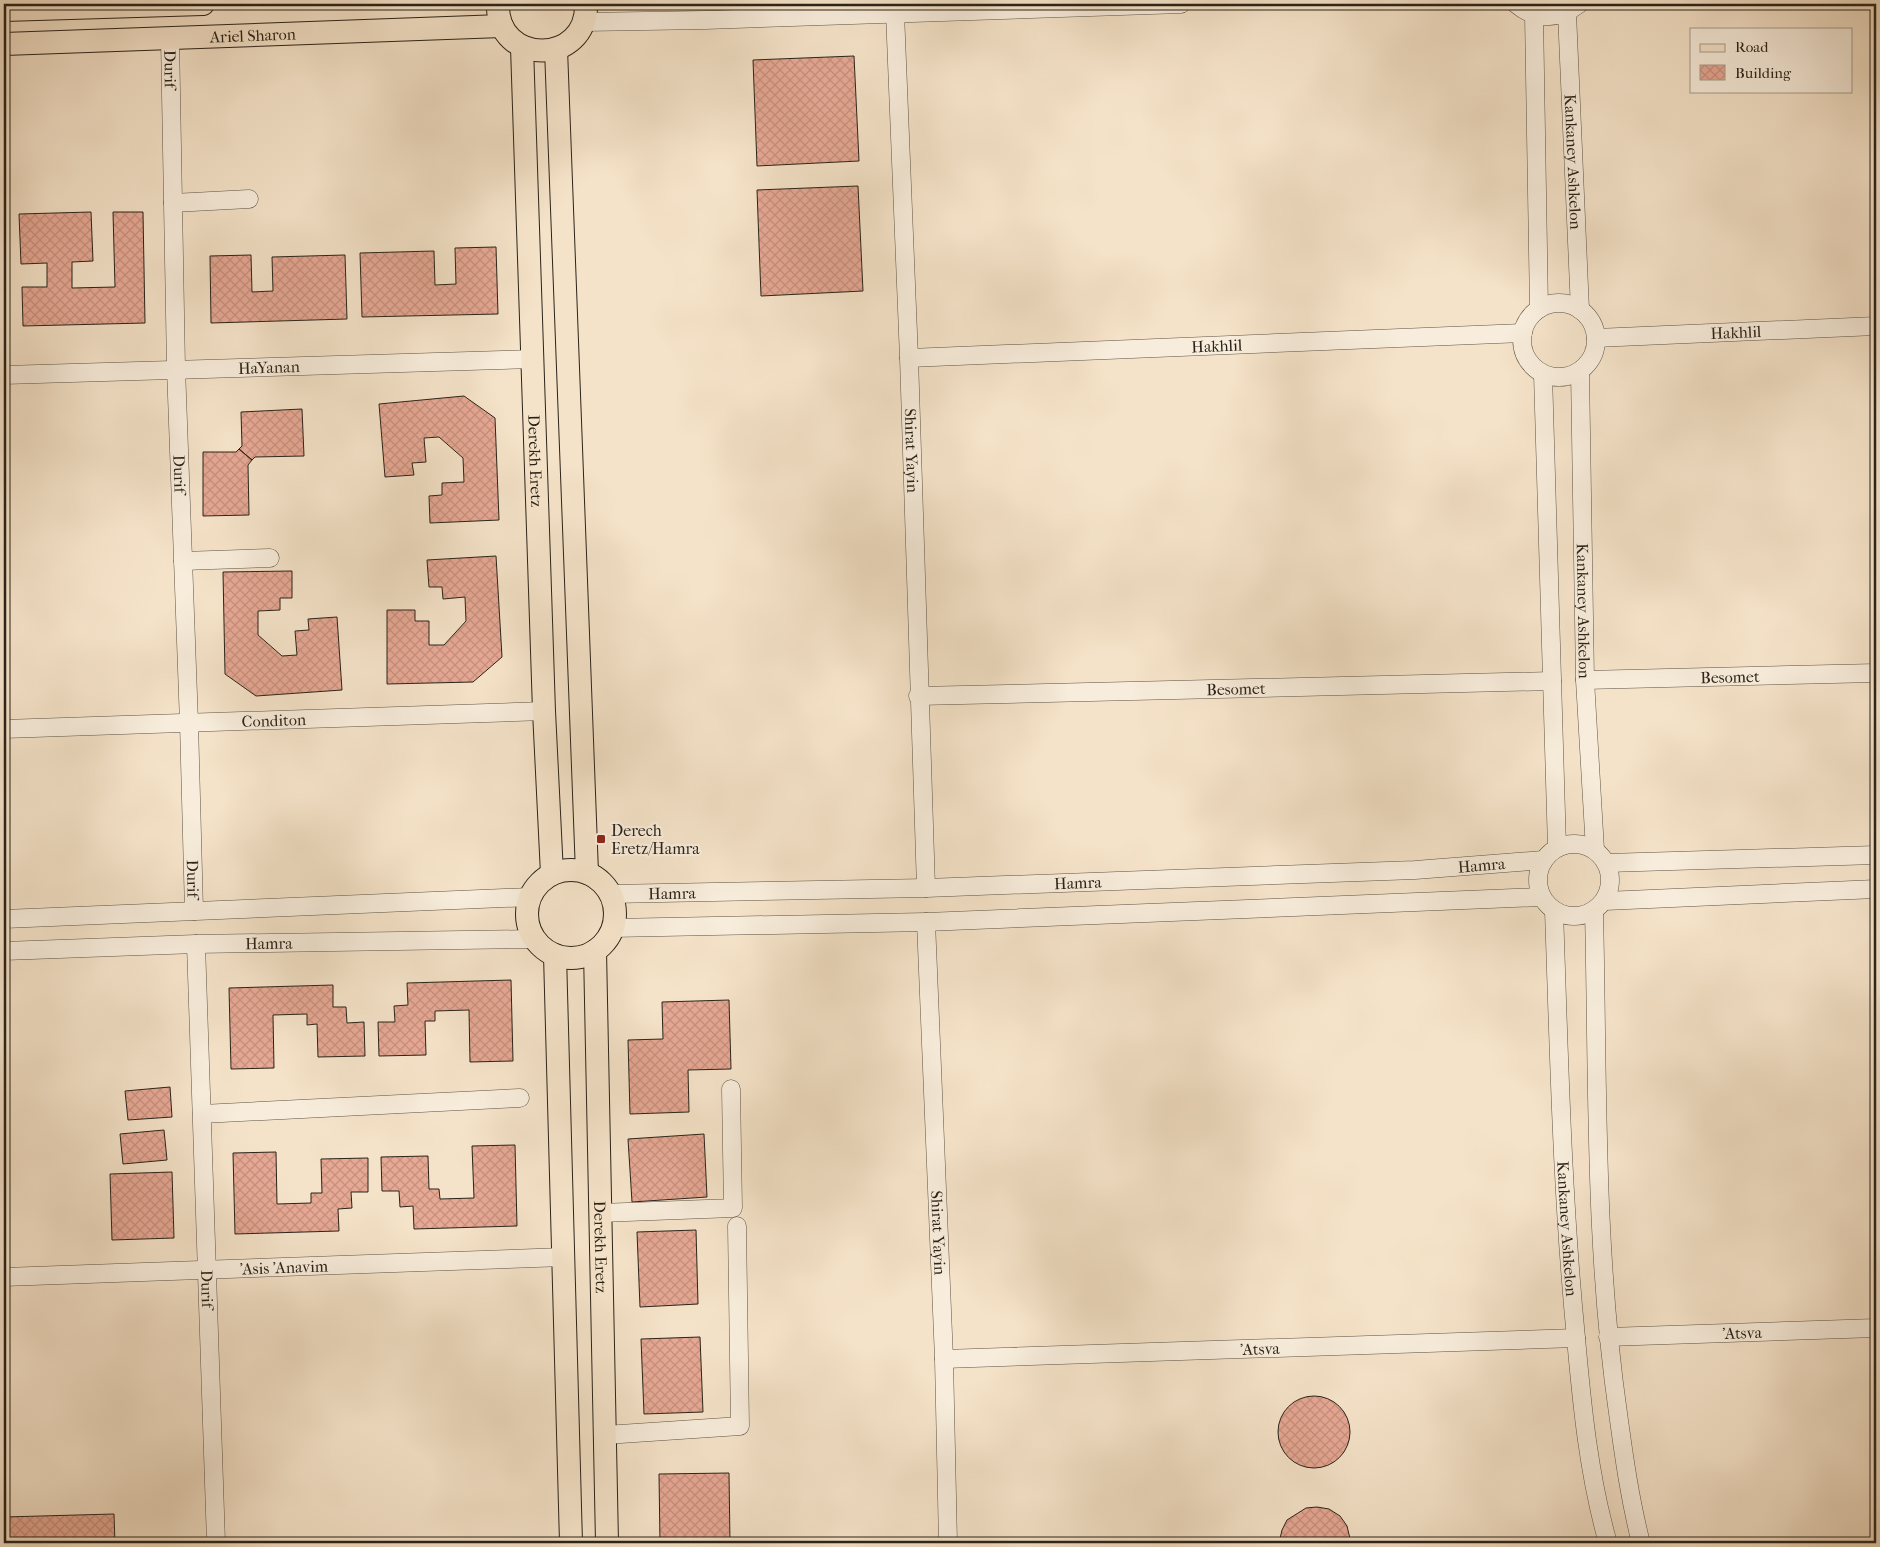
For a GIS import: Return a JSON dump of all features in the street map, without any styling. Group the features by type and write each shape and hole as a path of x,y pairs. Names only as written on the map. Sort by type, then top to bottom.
{"main road":[{"name":"Ariel Sharon","path":"4,10 203,4"},
{"path":"498,4 502,26 513,41 539,51 556,49 568,43 577,34 585,13"},
{"name":"Ariel Sharon","path":"4,44 502,26"},
{"name":"Derekh Eretz","path":"522,46 534,359 544,711 552,874"},
{"path":"556,49 587,873"},
{"path":"563,871 587,873 604,885 610,894 615,917 612,928 608,937 595,951 582,957 569,958 555,955 547,951 534,939 528,926 526,911 530,897 535,888 552,874 563,871"},
{"name":"Derekh Eretz","path":"595,951 607,1543"},
{"path":"555,955 571,1543"}],"street":[{"path":"585,13 895,13 1181,4"},
{"path":"1516,4 1534,16 1549,18 1573,8"},
{"name":"Kankaney Ashkelon","path":"1573,8 1580,310"},
{"name":"Shirat Yayin","path":"895,13 910,358 918,696 926,888"},
{"path":"1534,16 1539,309"},
{"name":"Durif","path":"170,38 176,368 184,561 194,911"},
{"path":"173,203 249,199"},
{"path":"1560,303 1571,305 1580,310 1589,317 1596,338 1592,357 1580,371 1562,378 1543,374 1533,367 1526,357 1522,345 1523,333 1532,316 1539,309 1560,303"},
{"name":"Hakhlil","path":"1596,338 1876,326"},
{"name":"Hakhlil","path":"910,358 1523,333"},
{"name":"HaYanan","path":"4,375 176,368 534,359"},
{"name":"Kankaney Ashkelon","path":"1580,371 1584,680 1595,850"},
{"name":"Kankaney Ashkelon","path":"1543,374 1552,681 1550,854"},
{"path":"184,561 270,558"},
{"name":"Besomet","path":"1584,680 1876,673"},
{"name":"Besomet","path":"918,696 1552,681"},
{"name":"Conditon","path":"4,729 544,711"},
{"path":"1600,906 1611,882 1607,863 1595,850 1576,844 1550,854 1538,878 1541,897 1554,910 1574,917 1600,906 1876,889"},
{"name":"Hamra","path":"610,894 926,888 1415,870 1550,854"},
{"path":"1607,863 1876,855"},
{"path":"4,919 530,897"},
{"name":"Hamra","path":"612,928 926,922 1541,897"},
{"name":"Kankaney Ashkelon","path":"1600,906 1601,1254 1608,1337 1630,1502 1641,1543"},
{"name":"Kankaney Ashkelon","path":"1554,910 1567,1256 1598,1508 1608,1543"},
{"name":"Shirat Yayin","path":"926,922 944,1360 948,1543"},
{"name":"Hamra","path":"4,951 196,944 534,939"},
{"name":"Durif","path":"196,944 216,1543"},
{"path":"600,1213 733,1208 731,1089"},
{"path":"202,1114 520,1098"},
{"path":"605,1435 740,1426 737,1226"},
{"name":"'Asis 'Anavim","path":"4,1277 564,1257"},
{"name":"'Atsva","path":"1608,1337 1876,1328"},
{"name":"'Atsva","path":"944,1360 1576,1338"}],"building":[{"path":"854,56 859,161 757,166 753,60"},
{"path":"858,186 863,291 761,296 757,190"},
{"path":"91,212 93,261 72,262 72,288 115,287 113,212 143,212 145,323 23,326 22,287 47,287 47,263 21,264 19,214"},
{"path":"4,215 8,215 9,264 4,265"},
{"path":"496,247 498,314 362,317 360,253 434,251 435,285 456,284 455,248"},
{"path":"251,255 252,292 273,291 272,257 345,255 347,319 211,323 210,256"},
{"path":"4,288 9,288 9,327 4,327"},
{"path":"464,396 495,418 499,520 430,523 429,496 442,495 442,483 464,482 463,458 439,437 424,438 426,462 412,463 414,475 385,477 379,404"},
{"path":"302,409 304,456 255,457 252,460 239,449 242,446 241,412"},
{"path":"239,449 252,460 248,465 249,515 203,516 203,452 236,452"},
{"path":"496,556 502,657 473,682 387,684 387,610 415,610 415,621 429,621 429,645 444,645 466,621 465,597 443,599 442,587 429,587 427,560"},
{"path":"292,571 292,598 280,598 280,610 258,611 258,635 282,656 297,655 295,631 309,630 308,619 337,617 342,690 256,696 225,674 223,572"},
{"path":"511,980 513,1061 470,1062 469,1010 435,1011 435,1021 425,1021 426,1055 379,1056 378,1022 395,1022 394,1006 408,1005 407,983"},
{"path":"333,985 333,1007 346,1007 347,1023 364,1022 365,1056 318,1057 317,1024 307,1025 307,1014 273,1015 274,1068 231,1069 229,988"},
{"path":"729,1000 731,1069 688,1070 689,1112 630,1114 628,1040 663,1039 662,1002"},
{"path":"170,1087 172,1117 128,1120 125,1091"},
{"path":"164,1130 167,1160 123,1164 120,1134"},
{"path":"704,1134 707,1197 632,1202 628,1139"},
{"path":"515,1145 517,1226 414,1229 413,1206 400,1207 399,1191 382,1191 381,1157 428,1156 429,1189 439,1189 440,1199 474,1198 472,1146"},
{"path":"276,1152 277,1204 311,1203 311,1193 322,1193 321,1159 368,1158 368,1192 351,1192 352,1208 338,1209 339,1231 235,1234 233,1153"},
{"path":"172,1172 174,1238 112,1240 110,1174"},
{"path":"696,1230 698,1304 640,1307 637,1232"},
{"path":"700,1337 703,1412 644,1414 641,1339"},
{"path":"1314,1396 1334,1402 1344,1412 1350,1432 1344,1452 1334,1462 1314,1468 1294,1462 1284,1452 1278,1432 1284,1412 1294,1402"},
{"path":"729,1473 730,1543 660,1543 659,1474"},
{"path":"1306,1508 1329,1509 1340,1516 1347,1526 1351,1543 1279,1543 1287,1520"},
{"path":"114,1514 115,1543 4,1543 4,1517"}],"place":[{"name":"Derech Eretz/Hamra","path":"601,839"}]}
